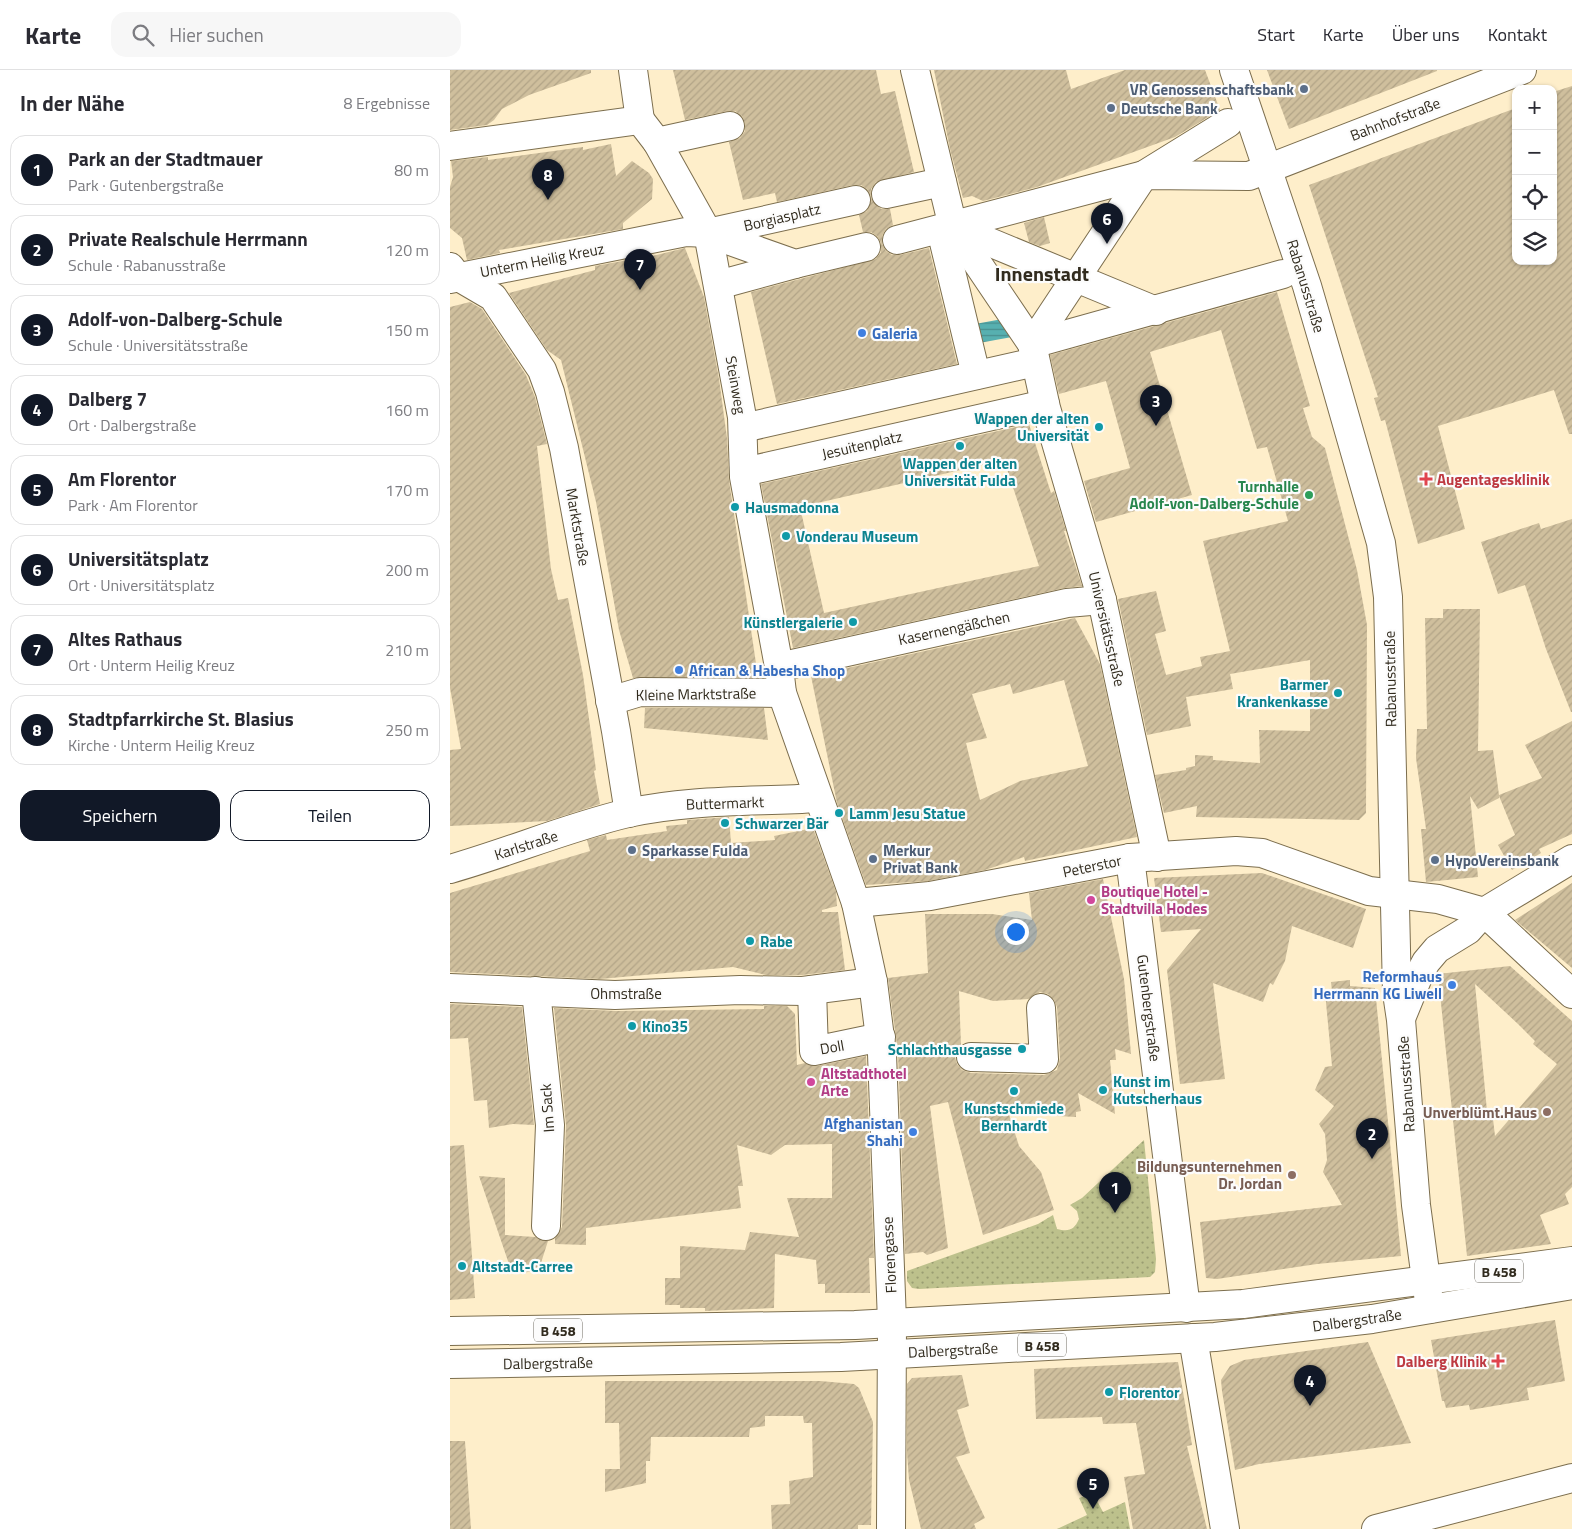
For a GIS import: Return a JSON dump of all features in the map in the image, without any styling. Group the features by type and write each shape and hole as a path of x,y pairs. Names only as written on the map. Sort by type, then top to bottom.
{"street":[{"path":"450,146 640,120 633,70"},
{"path":"916,70 941,174 947,229 974,375 980,421"},
{"name":"Rabanusstraße","path":"1234,70 1311,299 1381,543 1388,598 1397,994 1401,1020 1408,1114 1430,1310"},
{"name":"Bahnhofstraße","path":"1144,175 1249,176 1522,70"},
{"name":"Steinweg","path":"640,120 657,142 718,284 743,428 744,472 781,680"},
{"path":"897,240 947,229 1144,175 1228,123"},
{"path":"657,142 730,126"},
{"path":"886,194 941,174"},
{"path":"1033,353 1076,278 1144,175"},
{"name":"Borgiasplatz","path":"697,232 824,201 856,200"},
{"path":"947,229 1076,278 1156,311"},
{"path":"947,229 1033,353"},
{"name":"Borgiasplatz","path":"697,232 795,264"},
{"name":"Unterm Heilig Kreuz","path":"452,274 697,232"},
{"path":"718,284 866,247"},
{"name":"Marktstraße","path":"452,274 493,297 542,370 550,392 564,448 629,813"},
{"path":"743,428 974,375 1156,311 1283,274"},
{"name":"Universitätsstraße","path":"1033,353 1045,404 1102,600 1157,857"},
{"name":"Jesuitenplatz","path":"744,472 980,421 1045,404"},
{"name":"Kasernengäßchen","path":"781,680 807,661 1067,603 1102,600"},
{"path":"781,680 818,798 853,897 872,978 807,990"},
{"name":"Kleine Marktstraße","path":"610,701 640,692 781,680"},
{"name":"Buttermarkt","path":"603,820 629,813 701,802 735,803 818,798"},
{"name":"Karlstraße","path":"450,869 603,820"},
{"name":"Peterstor","path":"853,897 930,896 1130,858 1236,851 1262,853 1369,891 1438,899 1484,912"},
{"name":"Gutenbergstraße","path":"1130,858 1186,1308"},
{"path":"1401,1020 1426,962 1437,949 1468,930 1484,912 1572,859"},
{"path":"1484,912 1572,994"},
{"name":"Florengasse","path":"872,978 881,1037 892,1322 891,1529"},
{"name":"Ohmstraße","path":"450,988 615,994 807,990"},
{"name":"Doll","path":"807,990 814,1051 881,1037"},
{"name":"Im Sack","path":"536,992 550,1125 546,1226"},
{"path":"971,1057 1044,1059 1041,1008"},
{"name":"Dalbergstraße","path":"450,1331 776,1327 1186,1308 1243,1304 1572,1261"},
{"name":"Dalbergstraße","path":"450,1364 841,1357 1193,1338 1296,1329 1430,1310 1572,1285"},
{"path":"1193,1338 1226,1529"},
{"path":"1376,1529 1572,1478"}],"green space":[{"path":"1144,1140 1156,1259 1155,1272 1150,1277 919,1289 912,1288 907,1281 907,1271 1038,1224 1053,1215 1057,1229 1071,1229 1079,1219 1077,1211 1070,1205 1082,1198"},
{"path":"1093,1493 1103,1512 1125,1502 1130,1529 1057,1529 1087,1515 1079,1498"}],"water":[{"path":"1008,318 1012,337 979,343 975,324"}],"building":[{"path":"450,70 591,70 591,73 529,95 502,109 494,120 487,125 450,130"},
{"path":"673,70 876,70 881,94 895,91 914,172 876,182 871,189 871,196 867,189 861,185 853,185 777,202 775,193 743,200 729,142 740,138 745,131 745,123 742,116 735,111 727,111 685,120"},
{"path":"934,70 1066,70 1071,89 1125,70 1205,70 1220,110 1175,137 1037,187 983,201 972,196 963,198 950,149"},
{"path":"1267,70 1437,70 1437,71 1289,129"},
{"path":"1572,86 1572,434 1569,434 1554,390 1438,426 1465,529 1418,544 1385,420 1381,421 1374,398 1378,397 1309,185 1512,109 1512,265 1557,265 1557,91"},
{"path":"611,144 616,176 632,161 649,173 653,179 652,199 623,223 623,229 499,250 500,253 467,260 462,238 450,228 450,187 453,177 451,161 488,157 488,160 583,147 583,150"},
{"name":"Galeria","path":"871,198 881,209 890,209 893,225 886,229 882,236 882,244 886,251 892,255 900,255 929,248 957,364 777,404 751,292 876,259 881,252 881,243 877,236 871,232 863,232 859,215 867,211"},
{"path":"1044,217 1050,243 1040,246 1029,242 1024,223"},
{"path":"685,248 704,297 719,379 727,438 729,480 758,677 633,678 619,630 596,502 561,360 547,350 509,293 595,270 595,266 628,260 628,262"},
{"path":"1277,292 1310,406 1303,408 1312,437 1325,448 1357,570 1367,625 1366,813 1359,820 1196,817 1197,806 1164,813 1155,775 1186,770 1186,768 1195,766 1195,755 1213,756 1213,760 1260,763 1259,730 1310,731 1310,660 1230,674 1233,689 1186,697 1191,726 1147,735 1118,599 1156,591 1166,631 1155,634 1166,675 1202,666 1200,657 1230,651 1203,541 1288,521 1267,447 1257,449 1221,330 1150,352 1192,495 1096,522 1084,481 1130,468 1106,381 1059,394 1050,355"},
{"path":"470,302 482,309 526,375 535,397 547,444 537,446 551,569 558,600 568,598 583,675 596,770 594,771 600,804 547,821 450,826 450,750 461,749 450,688 450,307"},
{"name":"Vonderau Museum","path":"1029,424 1051,493 1054,491 1066,531 1064,531 1082,586 1064,588 793,648 761,484","holes":["1004,460 1039,566 824,613 800,507"]},
{"path":"1572,519 1571,712 1546,649 1525,585 1498,594 1481,542 1539,523 1541,529"},
{"path":"1443,609 1480,609 1478,751 1493,750 1499,795 1542,778 1525,745 1572,721 1572,834 1539,849 1541,853 1512,870 1498,845 1515,835 1499,796 1499,798 1478,809 1470,796 1478,877 1426,882 1421,829 1426,829 1416,758 1417,729 1427,729 1425,618 1443,618"},
{"path":"1075,618 1100,664 1137,837 1025,861 1024,857 985,870 928,881 866,885 837,803 811,676","holes":["1064,680 1088,766 1020,781 980,800 966,743 987,738 972,694 1010,684 1013,694"]},
{"path":"645,708 764,708 768,740 644,728"},
{"path":"729,817 731,843 775,840 774,836 813,828 836,892 837,906 822,910 822,912 838,912 845,970 802,975 766,975 733,967 600,979 450,972 450,893 590,851 587,840 606,835 607,840 667,831 666,826 687,824 687,820"},
{"path":"1262,873 1366,909 1353,948 1292,926 1285,961 1273,985 1270,983 1263,1002 1213,983 1225,1079 1180,1084 1167,970 1201,929 1161,932 1154,878"},
{"path":"1103,879 1124,979 1131,1054 1115,1049 1116,1060 1110,1060 1115,1114 1078,1093 1081,1111 1076,1112 1076,1117 1057,1116 1057,1105 1006,1105 1019,1146 1041,1172 1054,1210 983,1235 948,1102 930,1106 948,1248 927,1255 923,1252 905,1254 898,1053 888,978 928,973 925,914 992,914 1032,920 1029,893","holes":["959,991 993,1001 1028,999 1040,992 1048,994 1054,1000 1057,1007 1060,1058 1057,1070 1044,1075 971,1073 962,1070 957,1064 955,1057 961,1046"]},
{"path":"1572,883 1572,968 1515,920"},
{"path":"1510,966 1572,1021 1572,1187 1565,1194 1569,1204 1540,1215 1551,1244 1467,1256 1438,974","holes":["1475,984 1535,1041 1533,1044 1557,1064 1495,1136 1492,1110 1487,1111"]},
{"path":"1350,980 1350,986 1375,988 1401,1256 1317,1264 1217,1279 1206,1278 1200,1222 1342,1205 1323,1172 1327,1160 1325,1134 1319,1124 1334,1106 1315,1090 1325,1067 1332,1066 1325,992 1332,991 1331,982"},
{"path":"450,1004 522,1007 534,1125 513,1124 489,1128 487,1100 474,1101 468,1038 450,1039"},
{"path":"764,1006 787,1006 795,1014 797,1065 805,1063 817,1066 866,1056 874,1258 869,1258 870,1293 825,1293 825,1284 818,1284 816,1260 775,1254 774,1308 705,1311 705,1308 680,1308 680,1305 665,1305 665,1278 680,1278 680,1246 745,1250 750,1232 799,1237 787,1198 832,1198 832,1144 785,1145 771,1155 737,1145 743,1186 738,1186 741,1208 586,1228 586,1245 555,1244 555,1238 562,1227 566,1125 554,1008 616,1011 764,1009"},
{"path":"464,1145 475,1298 450,1300 450,1146"},
{"path":"479,1176 505,1178 505,1235 535,1237 548,1241 540,1266 533,1271 523,1273 515,1270 509,1264"},
{"name":"Dalberg Klinik","path":"1555,1320 1565,1381 1527,1388 1529,1400 1470,1410 1469,1405 1446,1408 1444,1401 1442,1401 1431,1340"},
{"path":"1368,1342 1411,1443 1259,1464 1235,1470 1221,1380 1230,1366 1244,1360"},
{"name":"Florentor","path":"1178,1362 1192,1445 1187,1446 1207,1529 1133,1529 1124,1477 1145,1474 1136,1423 1103,1424 1102,1417 1036,1419 1034,1369"},
{"path":"962,1375 969,1406 957,1410 970,1453 956,1457 985,1518 974,1524 976,1529 921,1529 909,1480 907,1384 912,1378"},
{"path":"605,1381 820,1381 854,1384 859,1388 873,1422 871,1525 858,1525 858,1529 772,1529 771,1505 790,1504 789,1481 813,1477 812,1423 804,1423 803,1416 765,1416 765,1426 750,1428 749,1437 651,1437 650,1461 646,1461 646,1483 605,1492 605,1469 620,1469 619,1423 605,1423"},
{"path":"450,1441 465,1441 471,1529 450,1529"}],"place":[{"name":"VR Genossenschaftsbank","path":"1304,89"},
{"name":"Deutsche Bank","path":"1111,108"},
{"name":"Stadtpfarrkirche St. Blasius","path":"548,200"},
{"name":"Universitätsplatz","path":"1107,244"},
{"name":"Altes Rathaus","path":"640,290"},
{"name":"Galeria","path":"862,333"},
{"name":"Adolf-von-Dalberg-Schule","path":"1156,426"},
{"name":"Wappen der alten Universität","path":"1099,427"},
{"name":"Wappen der alten Universität Fulda","path":"960,446"},
{"name":"Augentagesklinik","path":"1426,479"},
{"name":"Turnhalle Adolf-von-Dalberg-Schule","path":"1309,495"},
{"name":"Hausmadonna","path":"735,507"},
{"name":"Vonderau Museum","path":"786,536"},
{"name":"Künstlergalerie","path":"853,622"},
{"name":"African & Habesha Shop","path":"679,670"},
{"name":"Barmer Krankenkasse","path":"1338,693"},
{"name":"Lamm Jesu Statue","path":"839,813"},
{"name":"Schwarzer Bär","path":"725,823"},
{"name":"Sparkasse Fulda","path":"632,850"},
{"name":"Merkur Privat Bank","path":"873,859"},
{"name":"HypoVereinsbank","path":"1435,860"},
{"name":"Boutique Hotel - Stadtvilla Hodes","path":"1091,900"},
{"name":"Rabe","path":"750,941"},
{"name":"Reformhaus Herrmann KG Liwell","path":"1452,985"},
{"name":"Kino35","path":"632,1026"},
{"name":"Schlachthausgasse","path":"1022,1049"},
{"name":"Altstadthotel Arte","path":"811,1082"},
{"name":"Kunst im Kutscherhaus","path":"1103,1090"},
{"name":"Kunstschmiede Bernhardt","path":"1014,1091"},
{"name":"Unverblümt.Haus","path":"1547,1112"},
{"name":"Afghanistan Shahi","path":"913,1132"},
{"name":"Private Realschule Herrmann","path":"1372,1159"},
{"name":"Bildungsunternehmen Dr. Jordan","path":"1292,1175"},
{"name":"Park an der Stadtmauer","path":"1115,1213"},
{"name":"Altstadt-Carree","path":"462,1266"},
{"name":"Dalberg Klinik","path":"1498,1361"},
{"name":"Florentor","path":"1109,1392"},
{"name":"Dalberg 7","path":"1310,1406"},
{"name":"Am Florentor","path":"1093,1509"}],"district":[{"name":"Innenstadt","path":"1042,273"}]}
